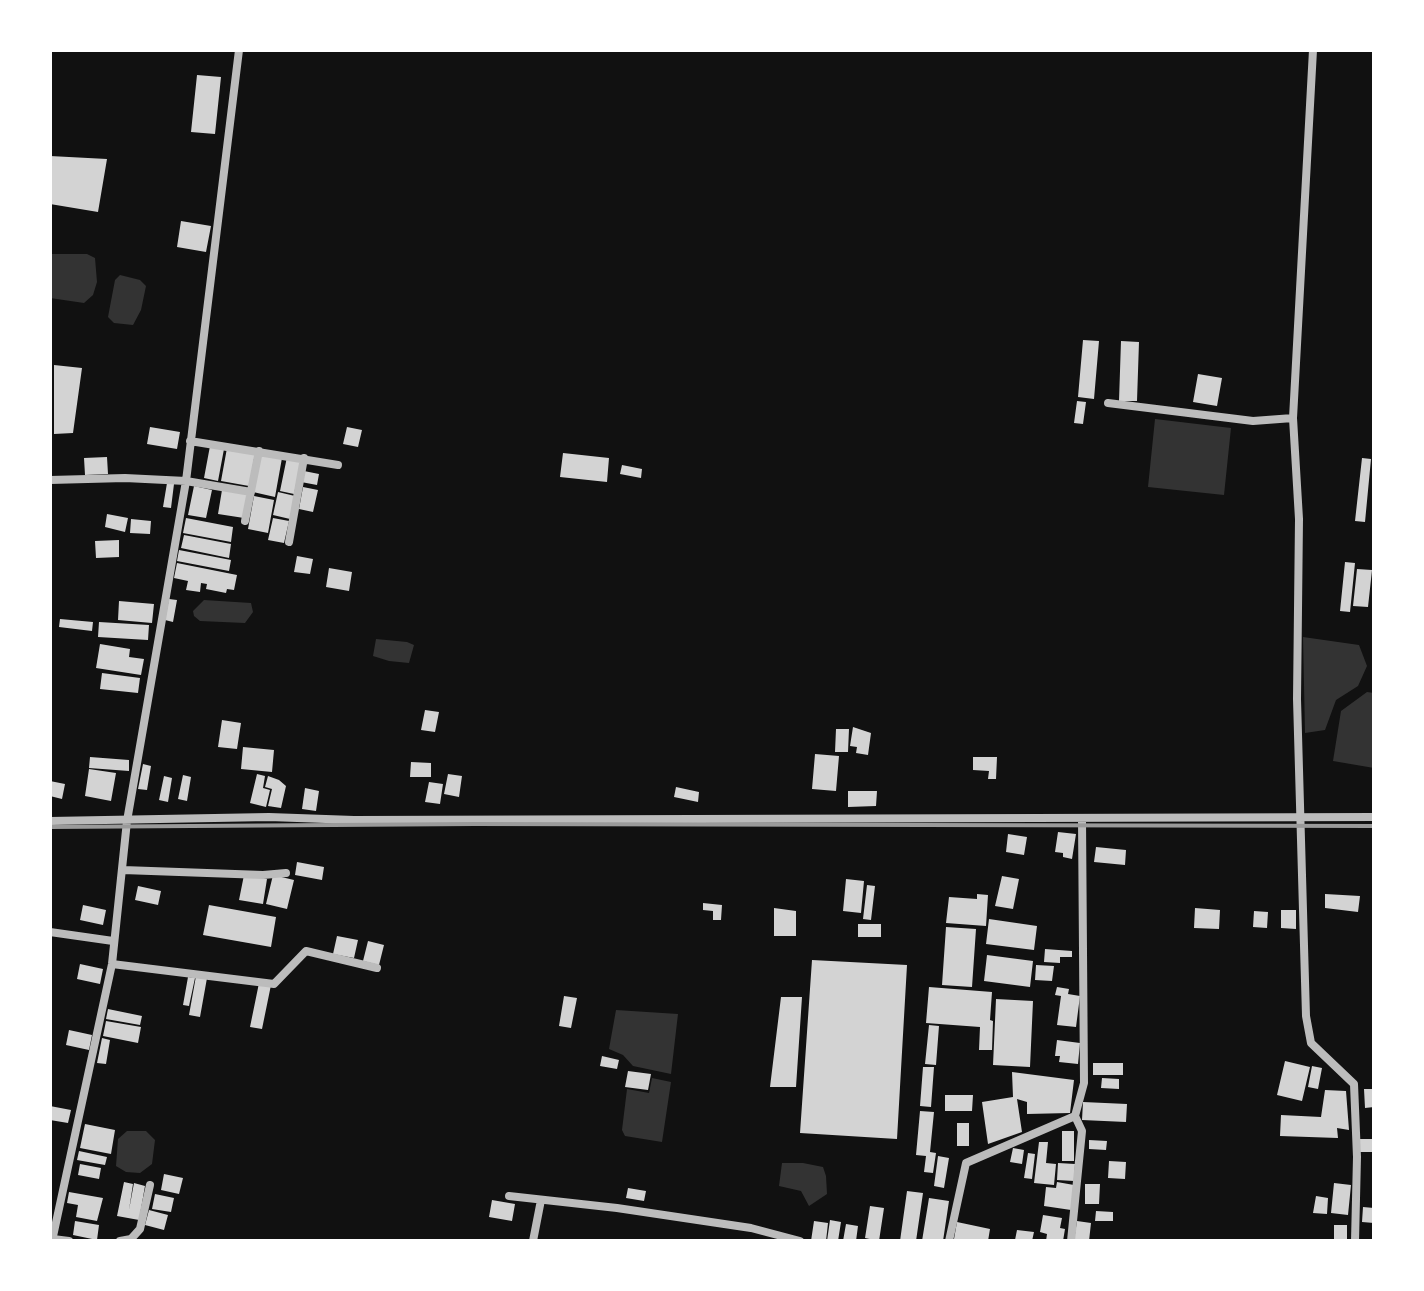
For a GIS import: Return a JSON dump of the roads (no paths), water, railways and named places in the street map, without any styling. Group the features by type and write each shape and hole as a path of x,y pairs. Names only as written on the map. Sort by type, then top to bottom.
{"street":[{"path":"69,1241 52,1240 112,964 127,821 186,481 239,50"},
{"path":"1313,50 1293,418 1299,519 1297,699 1307,1030 1311,1043 1354,1084 1357,1157 1355,1241"},
{"path":"1108,403 1253,421 1293,418"},
{"path":"190,441 338,465"},
{"path":"245,521 259,451"},
{"path":"289,542 304,458"},
{"path":"50,480 125,478 186,481 251,492"},
{"path":"50,821 269,817 354,820 1374,817"},
{"path":"1071,1241 1082,1131 1075,1116 1084,1083 1082,819"},
{"path":"123,870 263,875 286,873"},
{"path":"50,932 113,941"},
{"path":"112,964 274,984 306,951 377,968"},
{"path":"949,1241 966,1163 1075,1116"},
{"path":"120,1241 131,1239 140,1229 150,1185"},
{"path":"509,1196 751,1228 800,1241"},
{"path":"533,1241 541,1200"}],"railway":[{"path":"50,827 475,824 1374,826"}]}
